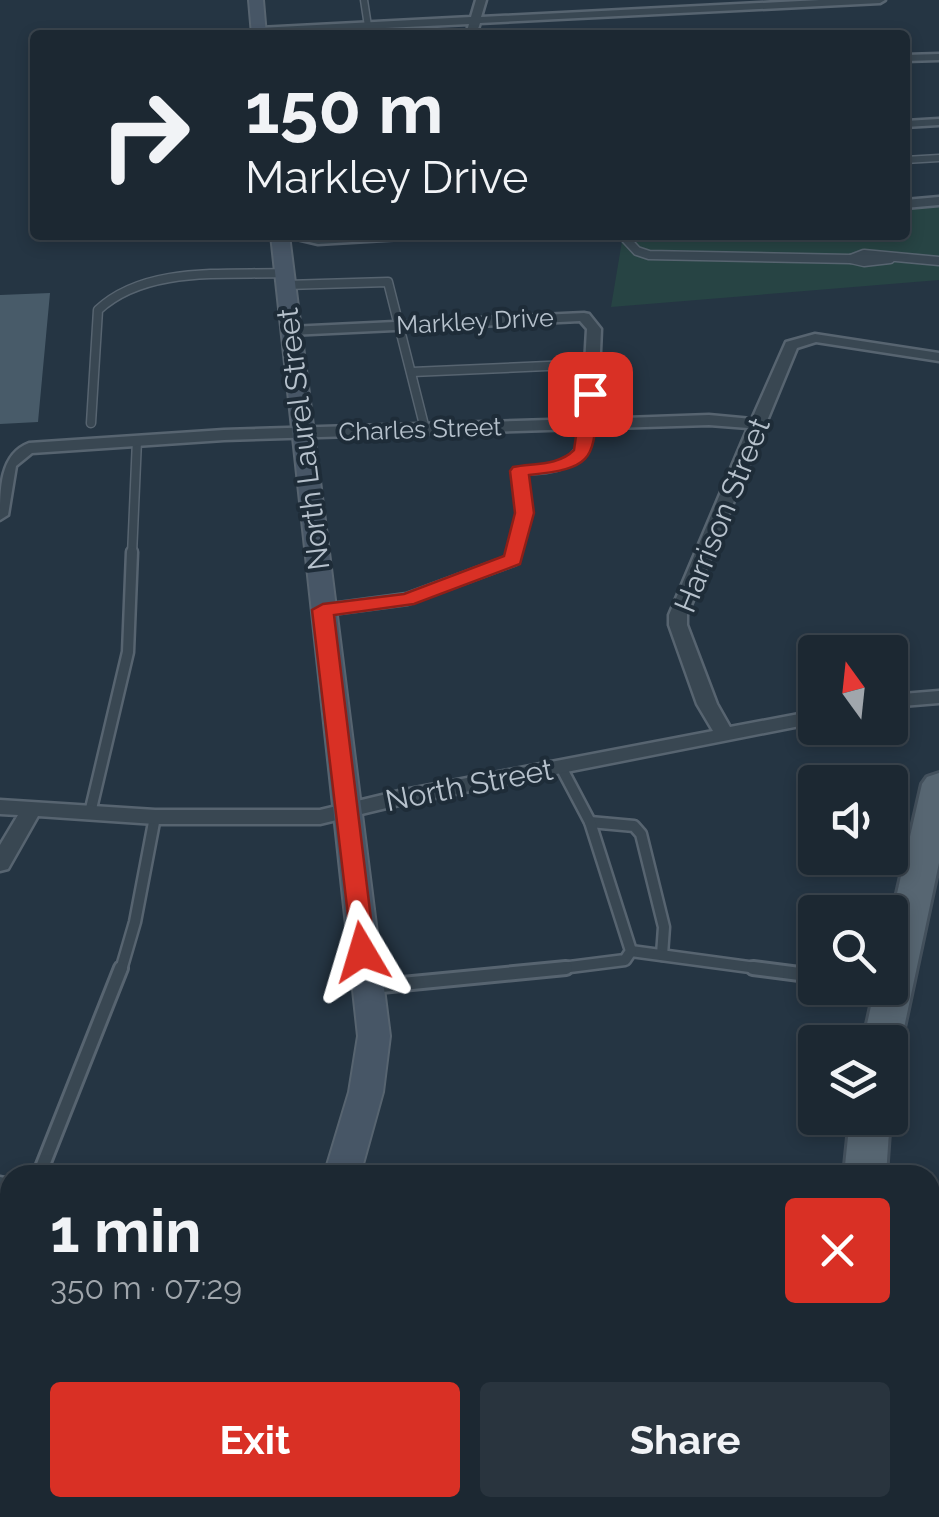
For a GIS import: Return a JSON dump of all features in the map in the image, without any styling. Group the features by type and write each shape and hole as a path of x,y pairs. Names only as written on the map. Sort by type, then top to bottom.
{"main road":[{"path":"886,1025 933,842 939,784"},
{"path":"866,1165 869,1135"}],"street":[{"path":"256,0 259,30"},
{"path":"473,30 482,0"},
{"path":"338,30 880,0"},
{"path":"910,58 939,57"},
{"path":"910,124 939,122"},
{"path":"910,204 939,202"},
{"name":"North Laurel Street","path":"280,240 300,433 368,987 373,1060 345,1165"},
{"name":"Markley Drive","path":"290,331 584,317 594,330 589,424"},
{"name":"Harrison Street","path":"725,735 708,704 678,625 678,615 790,350 796,341 816,338 939,358"},
{"name":"Charles Street","path":"0,514 7,462 24,450 137,440 300,433 708,420 757,424"},
{"path":"908,699 939,696"},
{"name":"North Street","path":"0,808 154,818 320,818 798,720"},
{"path":"0,864 32,808"}],"lane":[{"path":"364,0 364,29"},
{"path":"910,160 939,158"},
{"path":"627,240 637,251 649,255 852,259 864,254 939,260"},
{"path":"91,423 98,310 106,298 124,288 149,282 284,279 388,282 402,324 425,429"},
{"path":"412,372 592,364"},
{"name":"Markley Drive","path":"323,610 407,600 513,560 524,513 519,471 560,467 576,460 583,451 589,424"},
{"path":"90,812 128,652 137,440"},
{"path":"560,767 590,822 631,951"},
{"path":"44,1165 114,992 135,922 154,818"},
{"path":"590,822 634,826 641,834 664,927 662,956"},
{"path":"368,987 476,979 625,960 631,951"},
{"path":"631,951 798,974"}],"green space":[{"path":"939,201 939,280 611,307 622,240 910,240 910,204"}],"building":[{"path":"50,293 38,422 0,424 0,295"}],"route":[{"path":"362,952 323,610 407,600 513,560 524,513 519,471 560,467 576,460 583,451 589,424 590,394"}]}
